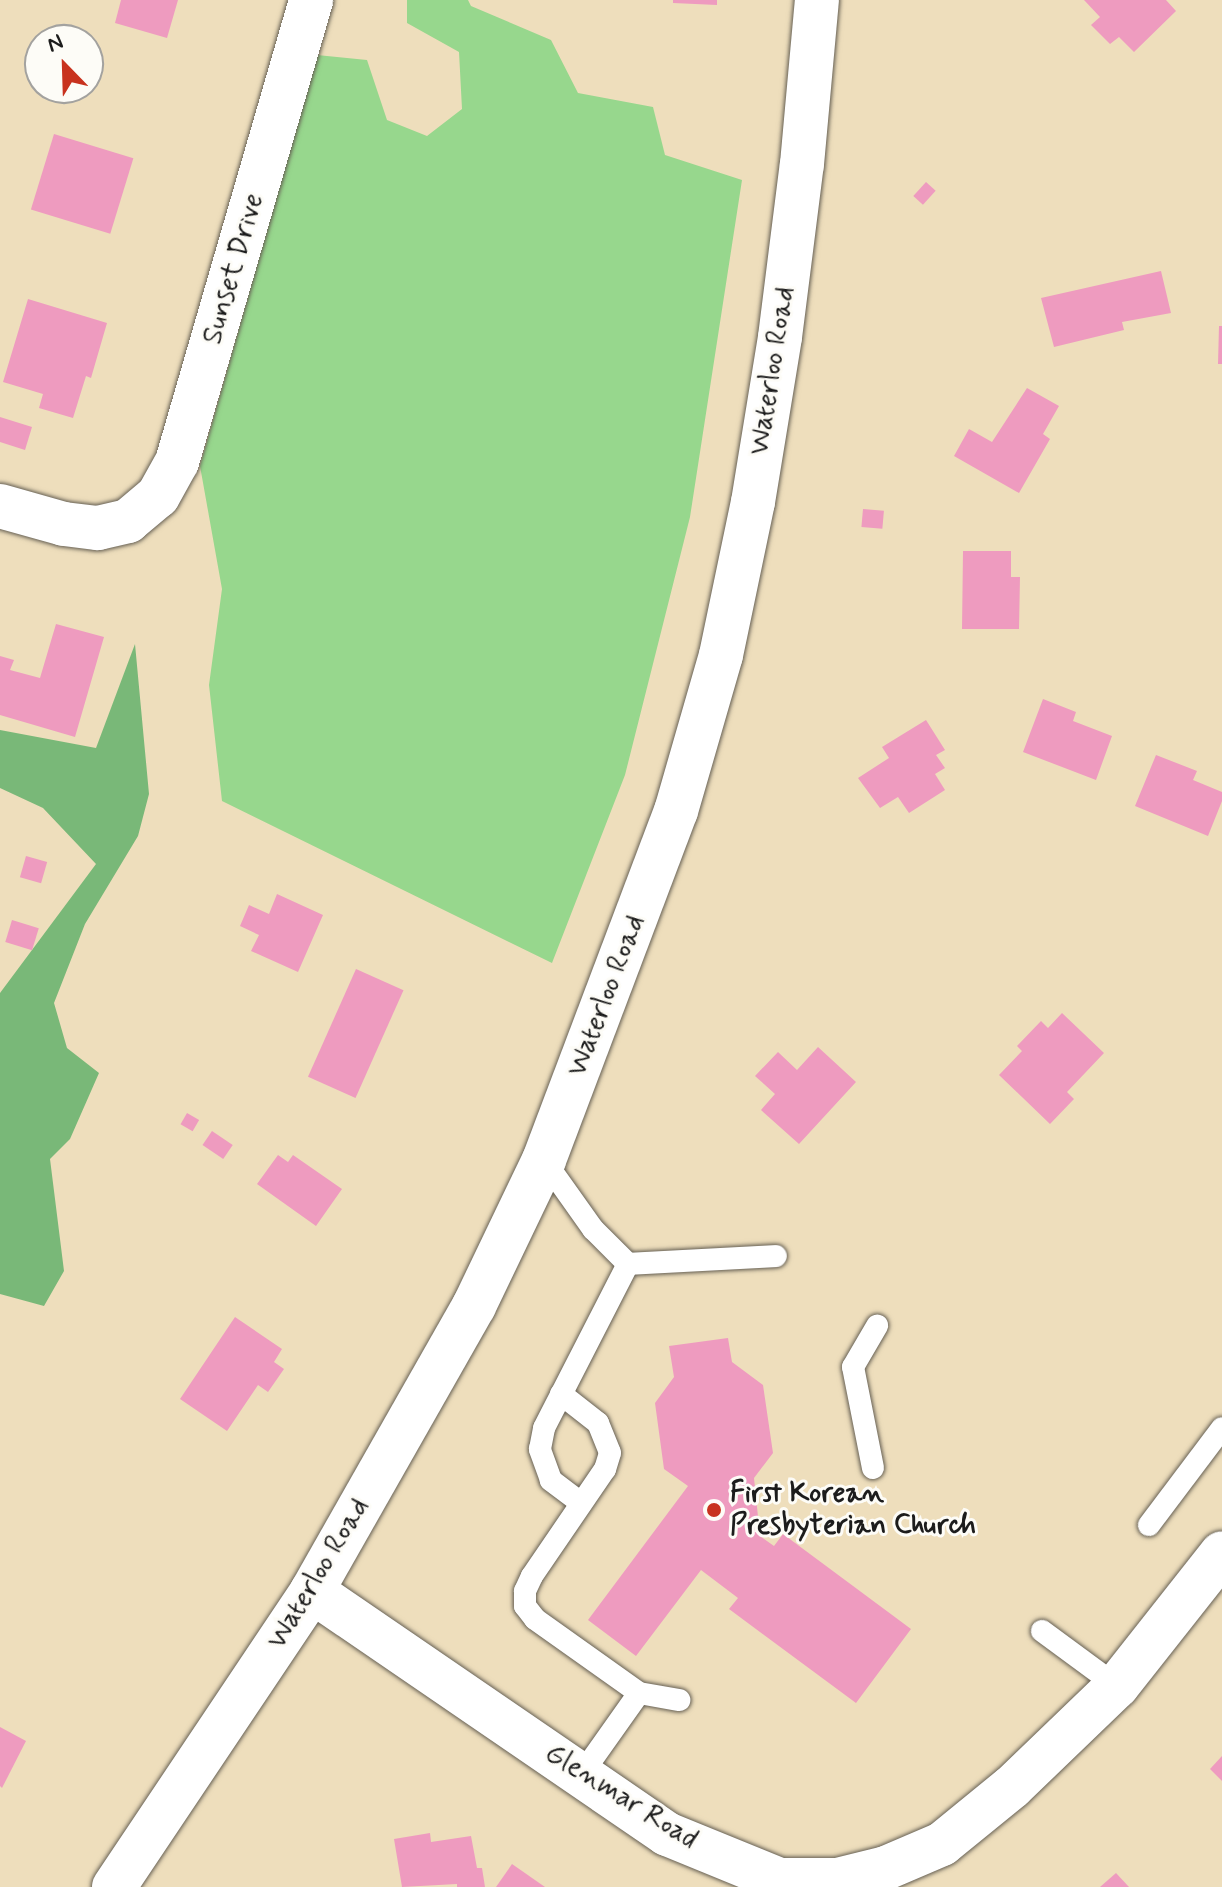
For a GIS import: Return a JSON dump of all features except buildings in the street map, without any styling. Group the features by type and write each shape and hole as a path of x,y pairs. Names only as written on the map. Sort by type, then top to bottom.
{"main road":[{"name":"Sunset Drive","path":"0,506 64,524 98,528 128,521 158,496 177,462 311,0"},
{"name":"Waterloo Road","path":"114,1887 312,1591 474,1306 544,1160 676,811 721,655 753,502 780,337 802,164 817,0"},
{"name":"Glenmar Road","path":"312,1591 667,1834 780,1880 837,1880 886,1868 942,1844 1012,1787 1117,1686 1222,1553"}],"lane":[{"path":"544,1160 593,1229 628,1264 776,1256"},
{"path":"581,1503 551,1480 540,1449 544,1428 628,1264"},
{"path":"873,1468 853,1367 877,1326"},
{"path":"561,1394 598,1423 610,1453 605,1469 532,1576 525,1591 525,1606 535,1619 639,1693 679,1700"},
{"path":"1149,1525 1222,1428"},
{"path":"1042,1631 1117,1686"},
{"path":"581,1775 639,1693"}],"green space":[{"path":"407,0 468,0 471,6 551,40 578,93 653,107 665,155 742,180 690,517 625,775 552,963 222,801 209,685 222,589 200,466 317,55 367,60 387,120 427,136 462,109 459,52 407,23"},
{"path":"135,644 149,794 138,836 85,924 54,1003 67,1048 99,1073 70,1139 50,1159 64,1271 44,1306 0,1294 0,993 96,864 43,808 0,788 0,730 96,748"}],"place":[{"name":"First Korean Presbyterian Church","path":"714,1510"}]}
